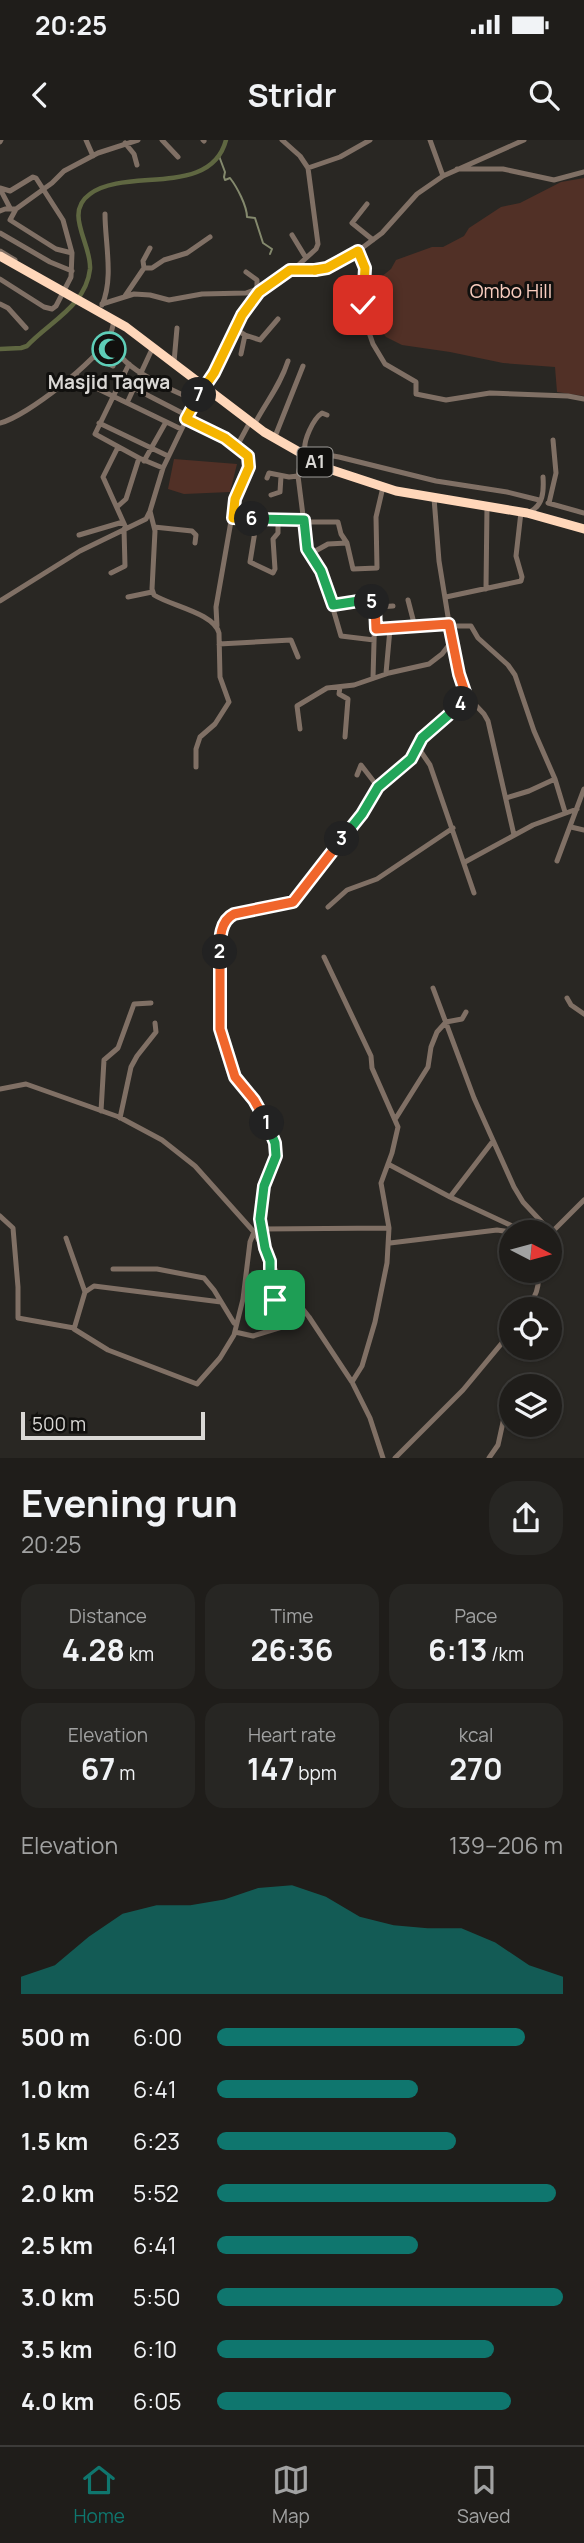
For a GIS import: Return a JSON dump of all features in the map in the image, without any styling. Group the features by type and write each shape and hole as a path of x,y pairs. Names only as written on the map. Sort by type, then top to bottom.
{"highway":[{"name":"A1","path":"0,253 86,304 101,307 114,320 174,362 274,439 340,473 383,487 524,512 584,529"}],"street":[{"path":"86,140 93,156"},
{"path":"0,211 13,209 44,189 64,171 93,156 121,143 138,140"},
{"path":"162,140 178,157"},
{"path":"79,535 144,521 150,511 168,456 195,401 219,364 246,308 259,290 294,269 316,249 318,244 308,168 300,156 282,140"},
{"path":"308,168 340,157 370,140"},
{"path":"430,140 443,176"},
{"path":"294,269 323,270 358,251 389,226 417,194 443,176 524,140"},
{"path":"121,143 134,154 137,165"},
{"path":"457,169 503,169 554,180 584,172"},
{"path":"0,188 10,191 34,177 64,220 72,253 72,271 66,292 50,310 0,279"},
{"path":"0,188 13,209"},
{"path":"368,204 352,223 373,240"},
{"path":"4,228 13,209"},
{"path":"101,307 108,282 105,214"},
{"path":"4,228 72,253"},
{"path":"4,228 50,262 72,271"},
{"path":"292,235 306,258"},
{"path":"144,268 152,268 164,260 187,253 210,237"},
{"path":"125,296 144,268 143,261 150,248"},
{"path":"358,251 365,268 364,318 373,344 385,364 415,381 415,394 446,400 489,393 584,399"},
{"path":"246,272 257,280 259,290"},
{"path":"101,307 125,296 146,294 169,300 202,294 259,290"},
{"path":"0,304 8,308 26,328"},
{"path":"0,423 23,413 75,375 110,336 114,320"},
{"path":"235,328 244,335 262,339 278,320"},
{"path":"174,362 177,328"},
{"path":"241,354 244,335"},
{"path":"110,336 113,347 141,374 195,401"},
{"path":"128,403 153,347"},
{"path":"94,356 113,366"},
{"path":"237,446 271,393 277,389 288,361"},
{"path":"129,364 99,423 96,435 141,460 163,468"},
{"path":"274,439 303,366"},
{"path":"75,375 86,383 181,429"},
{"path":"120,381 216,432 248,456 250,464 235,499 216,607 220,677 229,702 215,724 200,737 196,749 196,767"},
{"path":"327,415 322,413 316,418 304,446 298,476 307,549 321,571 341,636 374,640"},
{"path":"117,506 126,499 141,460 166,422"},
{"path":"99,423 168,456"},
{"path":"549,503 555,474 553,440"},
{"path":"111,573 125,566 124,526 103,475 118,446"},
{"path":"303,453 335,456 436,481 507,492 584,513"},
{"path":"267,478 269,473 298,476"},
{"path":"271,495 279,493 281,476"},
{"path":"446,597 522,580 516,557 524,512 536,508 540,500 543,477"},
{"path":"233,518 337,521 347,543 353,569 377,568 376,517 383,487"},
{"path":"434,498 439,561 459,674 466,695 487,718 514,835"},
{"path":"486,506 486,589"},
{"path":"150,511 154,527 152,592"},
{"path":"257,519 250,561 273,573 273,539 278,533 278,520"},
{"path":"0,601 53,566 124,526"},
{"path":"154,527 194,532 195,543"},
{"path":"310,554 328,544 347,543"},
{"path":"128,597 152,592 161,599 200,615 218,628"},
{"path":"333,605 367,600 375,606 393,606"},
{"path":"408,600 415,627"},
{"path":"373,678 375,606"},
{"path":"376,629 471,625 478,638 510,667 555,779 565,812"},
{"path":"386,673 390,629"},
{"path":"219,644 291,640 298,657"},
{"path":"300,729 298,705 327,688 432,663 452,641"},
{"path":"340,687 339,694 348,699 345,737"},
{"path":"383,1458 370,1418 352,1382 315,1325 284,1285 265,1248 260,1219 263,1192 275,1161 275,1146 257,1104 235,1077 220,1029 221,932 226,918 231,915 287,904 298,898 362,814 378,787 411,759 424,736 459,706 466,695"},
{"path":"417,746 428,760 474,893"},
{"path":"357,775 361,765 378,787"},
{"path":"506,798 555,779"},
{"path":"556,861 584,789"},
{"path":"465,862 514,835 577,809"},
{"path":"570,827 584,830"},
{"path":"328,907 347,890 377,879 453,828"},
{"path":"324,957 371,1056 372,1068 396,1118 397,1132 380,1187 390,1243 375,1322 362,1366 352,1382"},
{"path":"433,988 493,1141 520,1198 539,1220"},
{"path":"567,998 571,1005 584,1014"},
{"path":"101,1111 104,1060 117,1048 135,1004 151,1003"},
{"path":"396,1118 428,1067 435,1036 446,1022 463,1019 466,1012"},
{"path":"120,1118 131,1068 137,1056 157,1032 155,1023"},
{"path":"0,1089 26,1084 120,1118 153,1135 188,1159 228,1200 265,1248"},
{"path":"450,1197 493,1141"},
{"path":"388,1164 499,1220"},
{"path":"562,1221 584,1200"},
{"path":"0,1208 0,1216 13,1228 18,1275 18,1318 74,1328 108,1350 197,1384 218,1361 235,1331 254,1232"},
{"path":"262,1229 389,1228"},
{"path":"390,1243 499,1230"},
{"path":"66,1238 85,1292 74,1328"},
{"path":"235,1331 253,1336 282,1327 270,1284 270,1261"},
{"path":"113,1269 157,1269 204,1278 233,1318 235,1331"},
{"path":"85,1292 94,1286 221,1301"},
{"path":"396,1458 463,1390 499,1346"},
{"path":"489,1458 500,1437"}],"green space":[{"name":"Ombo Hill","path":"584,178 584,396 557,392 555,367 503,363 402,345 386,337 372,320 376,281 391,269 396,260 432,247 443,247 464,236 469,228 501,207 520,203 561,182"},
{"path":"174,459 237,464 230,492 184,494 168,489"}],"waterway":[{"path":"0,349 27,346 82,293 90,269 79,210 90,194 106,186 124,182 166,179 203,169 217,158 226,140"},
{"path":"219,156 225,180 230,178 236,186 247,217 255,218 263,243 272,249 270,254"}],"place":[{"name":"Masjid Taqwa","path":"109,349"}],"route":[{"path":"275,1300 270,1284 270,1261 260,1223 264,1186 275,1161 275,1146 257,1104 235,1077 228,1047 220,1029 221,932 226,918 231,915 287,904 298,898 358,820 378,787 411,759 422,738 459,706 466,695 449,624 376,629 375,606 370,600 333,605 321,571 307,549 304,520 233,518 235,499 249,467 248,457 216,432 186,419 214,373 246,308 265,286 285,272 294,269 323,270 358,251 365,268 363,305"}]}
